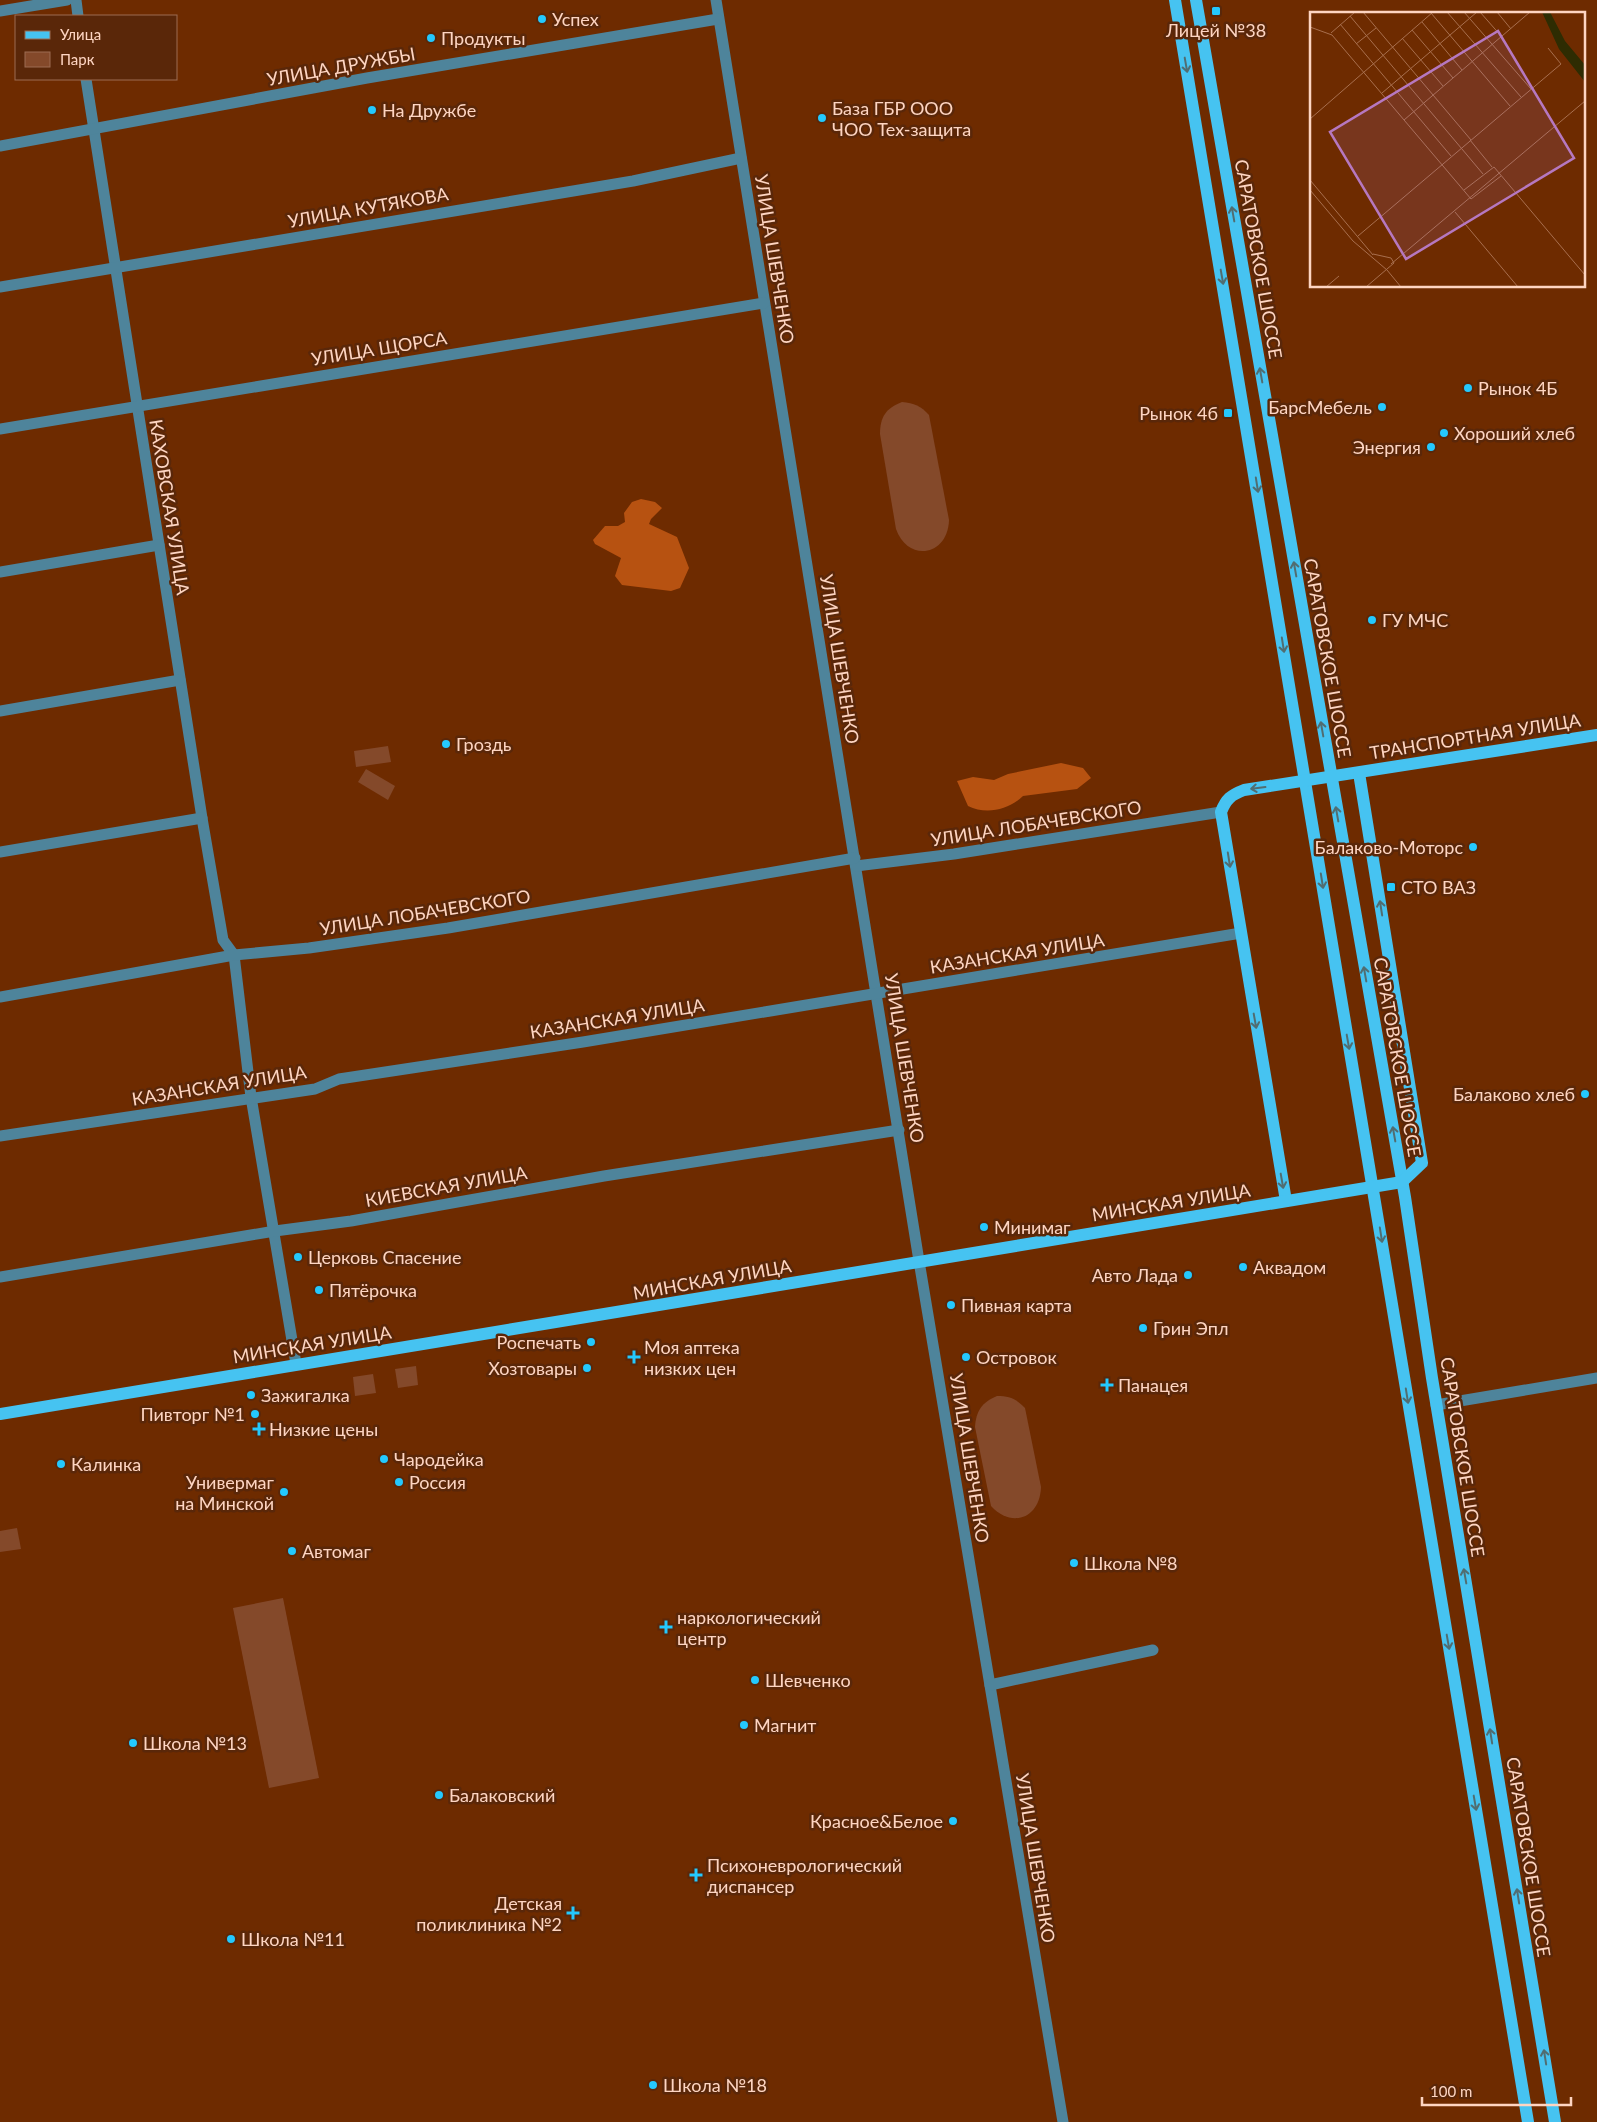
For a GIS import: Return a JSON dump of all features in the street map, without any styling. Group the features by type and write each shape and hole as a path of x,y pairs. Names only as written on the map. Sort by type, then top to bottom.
{"main road":[{"path":"1175,0 1528,2122"},
{"name":"САРАТОВСКОЕ ШОССЕ","path":"1196,0 1402,1182 1436,1405 1556,2122"},
{"name":"ТРАНСПОРТНАЯ УЛИЦА","path":"1221,812 1229,798 1244,790 1597,735"},
{"path":"1359,773 1422,1163 1402,1182"},
{"path":"1221,812 1286,1201"},
{"name":"МИНСКАЯ УЛИЦА","path":"0,1414 1402,1182"}],"street":[{"path":"0,11 67,0"},
{"path":"76,0 78,15"},
{"name":"УЛИЦА ШЕВЧЕНКО","path":"716,0 919,1261 1063,2122"},
{"name":"УЛИЦА ДРУЖБЫ","path":"0,146 93,131 368,78 718,19"},
{"name":"КАХОВСКАЯ УЛИЦА","path":"86,80 202,818 223,940 234,955 251,1098 296,1364"},
{"name":"УЛИЦА КУТЯКОВА","path":"0,287 634,181 740,158"},
{"name":"УЛИЦА ЩОРСА","path":"0,429 764,303"},
{"path":"0,572 160,545"},
{"path":"0,711 180,680"},
{"name":"УЛИЦА ЛОБАЧЕВСКОГО","path":"0,997 234,955 309,948 448,928 856,862 954,854 1221,812"},
{"path":"0,852 202,818"},
{"name":"КАЗАНСКАЯ УЛИЦА","path":"0,1136 314,1088 339,1080 877,994 1241,933"},
{"path":"216,958 223,940"},
{"name":"КИЕВСКАЯ УЛИЦА","path":"0,1277 275,1231 351,1221 604,1176 899,1130"},
{"path":"1436,1405 1597,1378"},
{"path":"990,1685 1153,1650"}],"green space":[{"path":"902,402 917,406 929,415 949,520 947,532 942,541 935,548 927,551 918,551 909,547 902,540 896,529 880,434 881,423 885,414 892,407"},
{"path":"388,746 391,762 356,767 354,751"},
{"path":"366,769 395,786 388,800 358,782"},
{"path":"416,1366 418,1385 398,1388 395,1369"},
{"path":"373,1374 376,1393 355,1396 353,1377"},
{"path":"997,1396 1019,1402 1025,1408 1041,1487 1036,1506 1024,1517 1008,1517 999,1513 991,1506 975,1427 978,1412 987,1401"},
{"path":"17,1528 21,1549 0,1552 0,1531"},
{"path":"283,1598 319,1778 269,1788 233,1608"}],"shaded area":[{"path":"641,499 655,502 662,508 651,519 649,524 677,537 689,568 680,588 671,591 622,585 615,576 621,558 595,544 593,540 605,526 618,526 625,522 624,513 632,502"},
{"path":"1061,763 1083,768 1091,778 1077,789 1023,796 1011,805 997,810 982,810 968,806 957,781 973,777 994,780 1008,774"}],"place":[{"name":"Лицей №38","path":"1216,11"},
{"name":"Успех","path":"542,19"},
{"name":"Продукты","path":"431,38"},
{"name":"На Дружбе","path":"372,110"},
{"name":"База ГБР ООО ЧОО Тех-защита","path":"822,118"},
{"name":"Рынок 4Б","path":"1468,388"},
{"name":"БарсМебель","path":"1382,407"},
{"name":"Рынок 4б","path":"1228,413"},
{"name":"Хороший хлеб","path":"1444,433"},
{"name":"Энергия","path":"1431,447"},
{"name":"ГУ МЧС","path":"1372,620"},
{"name":"Гроздь","path":"446,744"},
{"name":"Балаково-Моторс","path":"1473,847"},
{"name":"СТО ВАЗ","path":"1391,887"},
{"name":"Балаково хлеб","path":"1585,1094"},
{"name":"Минимаг","path":"984,1227"},
{"name":"Церковь Спасение","path":"298,1257"},
{"name":"Аквадом","path":"1243,1267"},
{"name":"Авто Лада","path":"1188,1275"},
{"name":"Пятёрочка","path":"319,1290"},
{"name":"Пивная карта","path":"951,1305"},
{"name":"Грин Эпл","path":"1143,1328"},
{"name":"Роспечать","path":"591,1342"},
{"name":"Моя аптека низких цен","path":"634,1357"},
{"name":"Островок","path":"966,1357"},
{"name":"Хозтовары","path":"587,1368"},
{"name":"Панацея","path":"1107,1385"},
{"name":"Зажигалка","path":"251,1395"},
{"name":"Пивторг №1","path":"255,1414"},
{"name":"Низкие цены","path":"259,1429"},
{"name":"Чародейка","path":"384,1459"},
{"name":"Калинка","path":"61,1464"},
{"name":"Россия","path":"399,1482"},
{"name":"Универмаг на Минской","path":"284,1492"},
{"name":"Автомаг","path":"292,1551"},
{"name":"Школа №8","path":"1074,1563"},
{"name":"наркологический центр","path":"666,1627"},
{"name":"Шевченко","path":"755,1680"},
{"name":"Магнит","path":"744,1725"},
{"name":"Школа №13","path":"133,1743"},
{"name":"Балаковский","path":"439,1795"},
{"name":"Красное&Белое","path":"953,1821"},
{"name":"Психоневрологический диспансер","path":"696,1875"},
{"name":"Детская поликлиника №2","path":"573,1913"},
{"name":"Школа №11","path":"231,1939"},
{"name":"Школа №18","path":"653,2085"}]}
